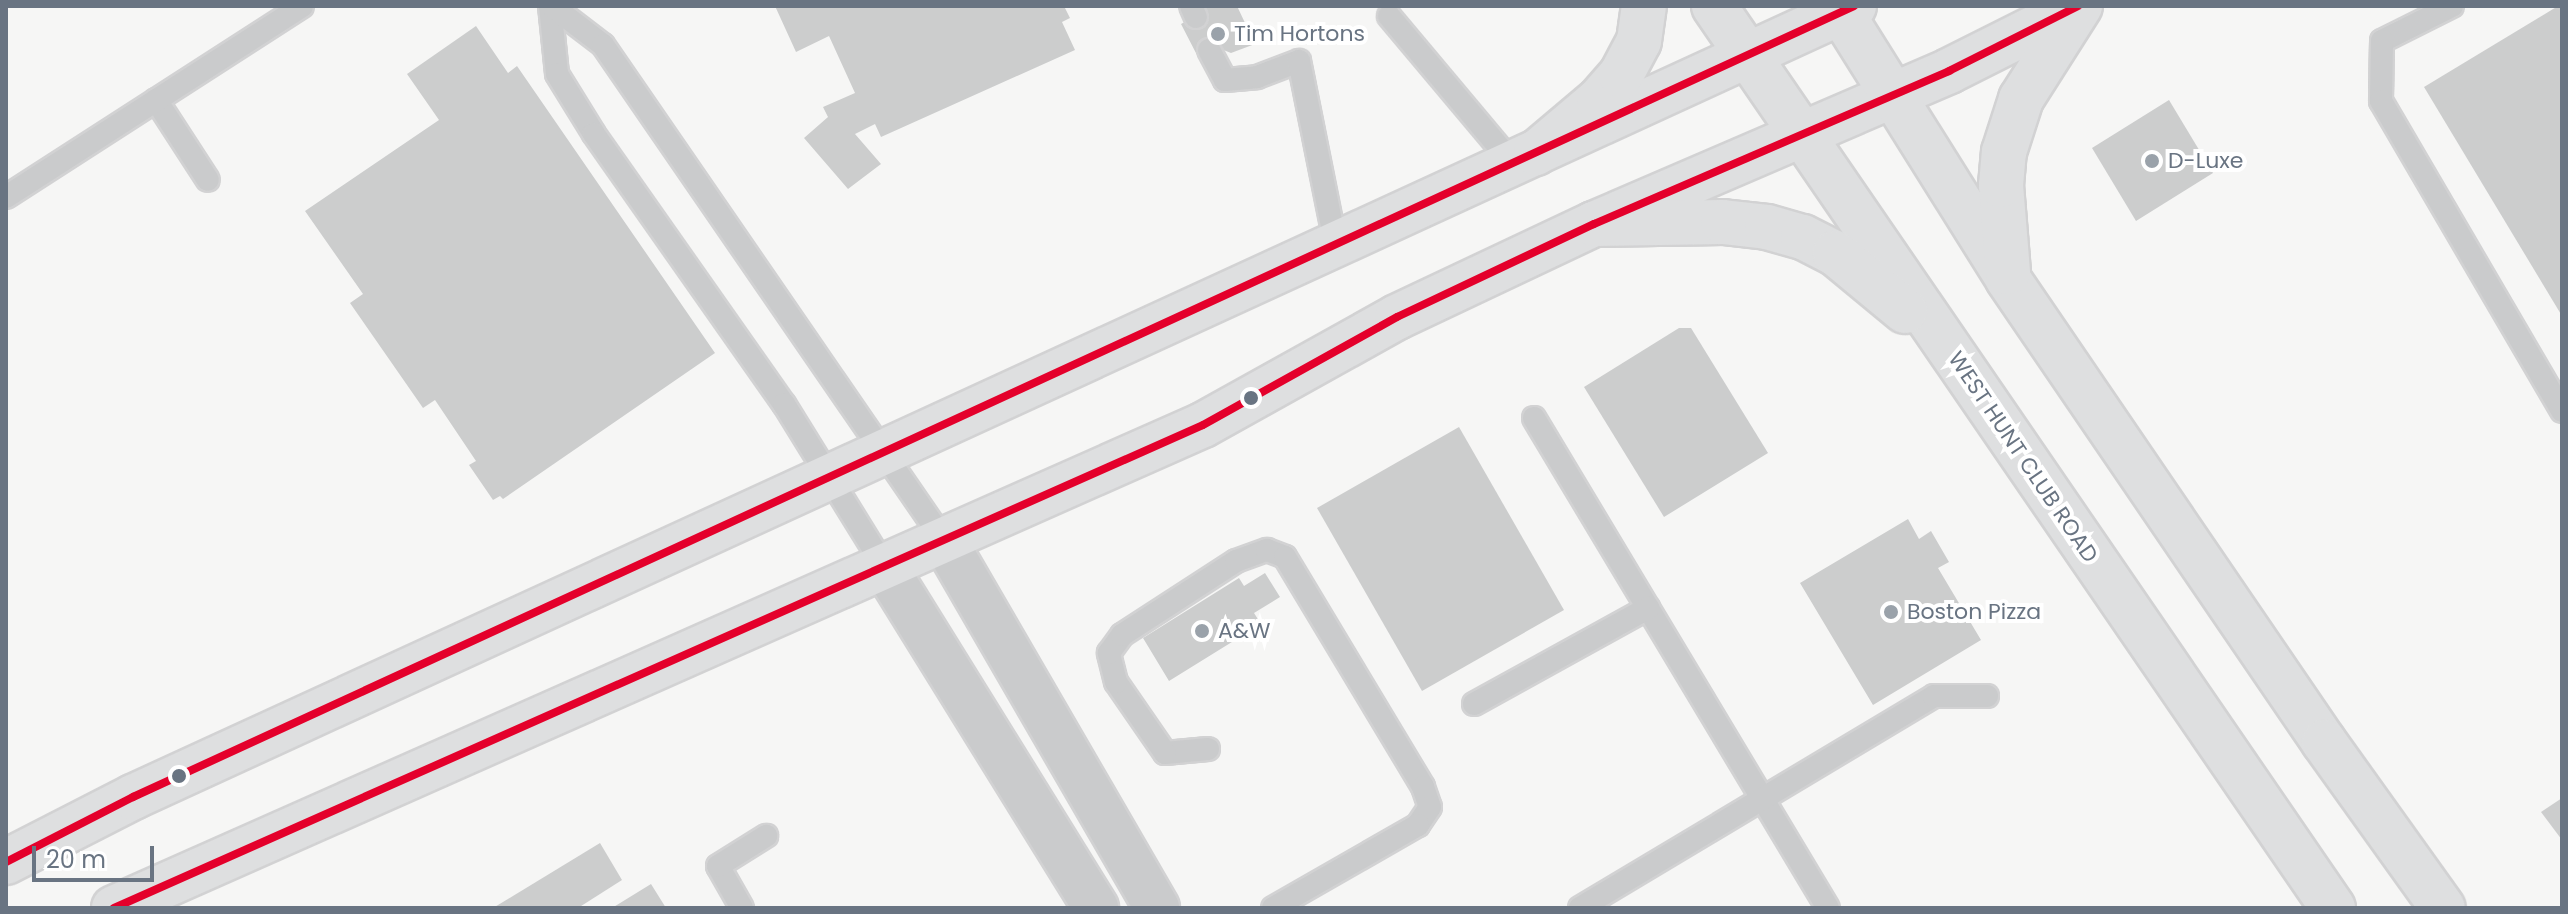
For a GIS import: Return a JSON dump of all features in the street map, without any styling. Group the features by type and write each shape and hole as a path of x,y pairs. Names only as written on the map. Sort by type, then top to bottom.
{"main road":[{"path":"1524,159 1599,100 1621,75 1639,41 1644,6"},
{"name":"WEST HUNT CLUB ROAD","path":"1714,6 2333,908"},
{"path":"114,908 886,569 1203,425 1397,317 1594,224 1949,71 2079,6"},
{"path":"2008,279 2001,185 2004,152 2021,99 2079,6"},
{"path":"7,859 133,797 1336,246 1844,8 1891,95 2008,279 2324,742 2443,908"},
{"path":"1594,224 1723,222 1767,227 1803,237 1835,253 1949,348"}],"street":[{"path":"945,542 1157,908"},
{"path":"886,569 1096,908"}],"lane":[{"path":"6,197 302,6"},
{"path":"551,6 603,45 945,542"},
{"path":"551,6 557,74 594,134 784,404 886,569"},
{"path":"2452,6 2382,41 2381,101 2562,411"},
{"path":"1389,16 1524,159"},
{"path":"1209,50 1225,80 1257,77 1299,61 1336,246"},
{"path":"156,100 208,180"},
{"path":"1534,418 1828,908"},
{"path":"1208,749 1165,753 1116,682 1109,653 1122,635 1236,561 1267,550 1285,557 1423,787 1430,807 1418,825 1276,907"},
{"path":"1474,704 1648,608"},
{"path":"1580,908 1934,696 1987,696"},
{"path":"742,908 718,866 766,836"}],"building":[{"path":"775,6 1064,6 1070,18 1062,22 1075,50 881,137 875,124 855,134 881,164 848,189 804,138 828,117 823,107 855,93 829,36 796,52"},
{"name":"Tim Hortons","path":"1207,6 1237,6 1255,44 1231,53 1216,47 1198,57 1181,24 1206,11"},
{"path":"2562,6 2562,316 2424,87"},
{"path":"476,26 508,73 517,66 715,353 503,499 500,496 493,500 469,465 476,461 435,400 423,408 350,303 363,294 305,211 439,120 407,74"},
{"name":"D-Luxe","path":"2169,100 2213,173 2136,221 2092,148"},
{"path":"1679,328 1691,328 1768,453 1664,517 1584,387"},
{"path":"1459,427 1564,610 1422,691 1317,508"},
{"name":"Boston Pizza","path":"1908,519 1919,539 1931,531 1949,562 1938,568 1981,640 1873,705 1800,583"},
{"name":"A&W","path":"1265,573 1280,597 1254,613 1261,624 1169,681 1143,638 1239,578 1244,586"},
{"path":"2562,798 2562,840 2541,812"},
{"path":"600,843 622,880 578,908 493,908"},
{"path":"651,884 666,908 612,908"}],"transit line":[{"path":"6,862 133,797 1854,6"},
{"path":"114,908 1203,425 1397,317 1594,224 1949,71 2078,6"}],"place":[{"name":"Tim Hortons","path":"1218,34"},
{"name":"D-Luxe","path":"2152,161"},
{"name":"Boston Pizza","path":"1891,612"},
{"name":"A&W","path":"1202,631"}]}
